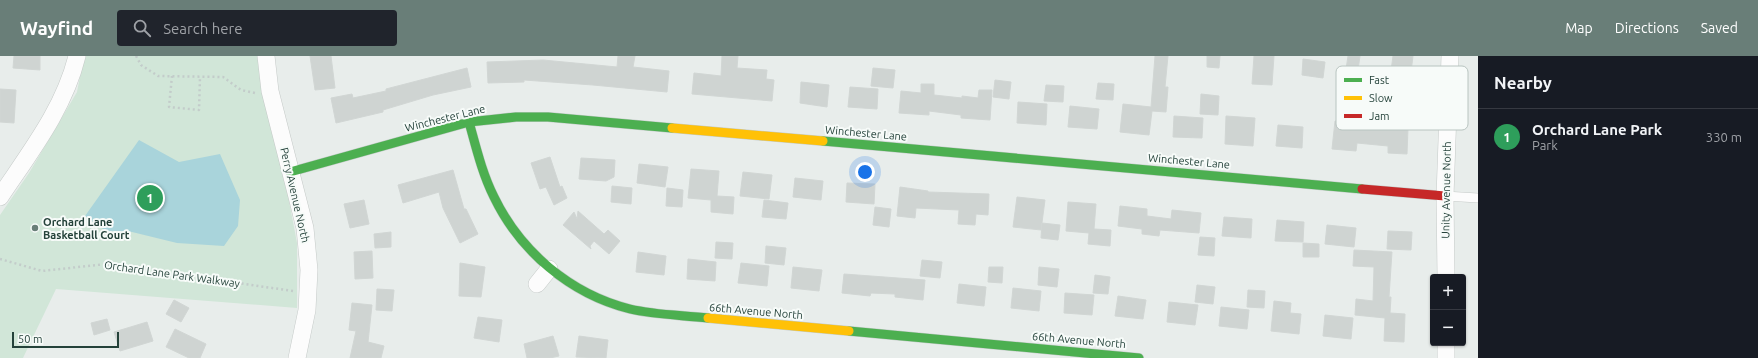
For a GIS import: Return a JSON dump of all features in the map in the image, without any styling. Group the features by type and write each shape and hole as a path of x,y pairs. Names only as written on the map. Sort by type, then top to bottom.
{"street":[{"path":"0,197 42,134 60,103 74,69 77,56"},
{"name":"Perry Avenue North","path":"266,56 270,91 305,228 309,270 307,310 297,358"},
{"name":"Unity Avenue North","path":"1450,56 1450,66"},
{"name":"Winchester Lane","path":"290,172 469,122 516,117 548,117 1445,196"},
{"name":"66th Avenue North","path":"469,122 493,196 511,228 549,269 596,297 629,309 1139,358"},
{"name":"Unity Avenue North","path":"1446,274 1445,196 1447,130"},
{"path":"536,284 549,269"},
{"path":"1446,346 1446,358"}],"lane":[{"path":"1445,196 1478,198"}],"path":[{"path":"136,56 141,65 158,76 222,77 241,90 259,93"},
{"path":"172,76 169,107 199,110 200,77"},
{"name":"Orchard Lane Park Walkway","path":"0,259 42,271 106,264 297,292"}],"green space":[{"path":"84,56 257,56 285,180 297,243 297,308 56,289 23,358 0,358 0,215 29,173 77,92"}],"water":[{"path":"139,140 179,162 220,154 240,200 238,226 224,246 177,243 132,232 106,231 85,216"}],"building":[{"path":"14,56 40,56 40,70 13,68"},
{"path":"310,56 331,56 335,88 315,90"},
{"path":"618,56 635,56 633,67 669,71 667,92 524,80 524,82 488,83 487,62 543,60 617,67"},
{"path":"722,56 738,56 737,68 767,70 766,79 774,80 772,101 692,94 694,73 721,76"},
{"path":"1155,56 1168,56 1165,87 1168,87 1166,112 1152,111 1149,135 1120,132 1123,104 1151,107"},
{"path":"1207,56 1220,56 1219,68 1207,67"},
{"path":"1254,56 1274,56 1272,85 1252,84"},
{"path":"1348,56 1360,56 1359,66 1346,66"},
{"path":"1393,56 1413,56 1412,66 1392,66"},
{"path":"1303,59 1325,62 1323,78 1302,75"},
{"path":"467,68 471,87 433,95 383,110 383,112 336,123 331,98 352,94 353,98 386,91 386,89"},
{"path":"873,68 895,70 893,88 871,86"},
{"path":"995,80 1011,82 1009,99 993,97"},
{"path":"801,82 829,85 827,107 800,103"},
{"path":"1098,83 1114,84 1113,100 1096,99"},
{"path":"921,84 934,84 934,95 962,98 962,96 978,98 979,90 992,90 990,120 961,118 961,115 929,111 929,115 899,113 901,91 921,93"},
{"path":"1046,85 1064,86 1063,102 1044,101"},
{"path":"850,87 878,89 877,109 848,107"},
{"path":"0,89 16,90 14,123 0,122"},
{"path":"1201,94 1219,96 1218,115 1200,114"},
{"path":"1018,102 1047,104 1046,125 1017,123"},
{"path":"1070,106 1099,109 1097,129 1068,127"},
{"path":"1174,116 1203,118 1202,138 1173,137"},
{"path":"1226,116 1255,118 1253,146 1225,144"},
{"path":"1335,121 1336,130 1408,130 1407,154 1388,153 1388,146 1357,143 1356,151 1332,149"},
{"path":"1278,125 1303,127 1302,148 1276,146"},
{"path":"550,157 560,187 562,186 567,198 554,205 546,187 540,189 531,163"},
{"path":"581,158 615,160 614,177 606,181 579,179"},
{"path":"639,164 668,167 665,187 637,183"},
{"path":"691,169 719,171 717,196 734,197 733,214 711,212 711,200 688,198"},
{"path":"453,170 464,209 466,209 478,234 460,243 443,208 439,192 403,203 398,185"},
{"path":"743,172 772,175 769,199 740,196"},
{"path":"795,178 823,181 821,200 793,197"},
{"path":"847,183 875,184 874,204 846,202"},
{"path":"612,186 632,188 631,204 611,202"},
{"path":"900,187 928,192 989,194 988,215 976,214 975,225 958,224 959,210 916,208 915,218 897,216"},
{"path":"667,188 683,190 682,207 666,206"},
{"path":"1017,197 1045,200 1041,230 1013,227"},
{"path":"364,200 369,224 350,228 344,204"},
{"path":"764,200 788,203 786,219 762,217"},
{"path":"1068,202 1096,204 1094,229 1111,230 1110,246 1088,244 1089,233 1066,231"},
{"path":"1120,206 1147,209 1147,216 1171,219 1172,210 1201,213 1199,233 1160,230 1159,236 1142,234 1142,229 1118,226"},
{"path":"875,207 891,209 889,227 873,225"},
{"path":"578,211 604,234 608,230 620,241 609,254 594,241 590,246 591,249 563,225 574,212 577,219"},
{"path":"1224,217 1252,219 1251,238 1222,236"},
{"path":"1277,220 1304,222 1303,242 1275,241"},
{"path":"1042,223 1060,225 1058,240 1041,238"},
{"path":"1327,225 1356,228 1354,247 1325,244"},
{"path":"1388,231 1412,232 1411,250 1387,249"},
{"path":"391,232 391,247 375,248 374,234"},
{"path":"1200,237 1215,238 1214,256 1198,255"},
{"path":"716,242 733,243 732,259 715,258"},
{"path":"1303,243 1319,244 1319,257 1303,257"},
{"path":"766,246 786,248 784,265 765,263"},
{"path":"1354,250 1392,252 1389,297 1391,297 1390,313 1405,314 1404,342 1384,341 1385,318 1355,315 1356,299 1373,301 1374,267 1353,266"},
{"path":"372,251 373,278 355,279 354,252"},
{"path":"638,252 666,256 664,275 636,272"},
{"path":"688,259 716,262 715,281 687,279"},
{"path":"922,260 942,262 940,278 920,276"},
{"path":"460,263 485,267 481,297 459,296"},
{"path":"741,263 769,266 767,286 738,283"},
{"path":"793,267 822,270 819,291 791,288"},
{"path":"989,267 1003,267 1002,283 988,282"},
{"path":"1039,267 1059,269 1057,287 1038,285"},
{"path":"844,274 925,280 923,300 895,297 895,294 871,293 870,296 842,293"},
{"path":"1095,275 1110,277 1108,294 1093,293"},
{"path":"959,284 986,287 984,306 957,303"},
{"path":"1197,285 1215,287 1213,304 1195,302"},
{"path":"1013,288 1041,291 1039,311 1011,308"},
{"path":"377,289 394,290 392,311 376,310"},
{"path":"1248,290 1265,291 1264,308 1247,307"},
{"path":"1065,293 1094,295 1092,315 1064,313"},
{"path":"1118,296 1146,300 1143,319 1115,316"},
{"path":"174,300 189,308 181,322 166,314"},
{"path":"1274,301 1291,303 1290,313 1301,314 1299,334 1271,331"},
{"path":"1169,302 1198,305 1195,325 1167,322"},
{"path":"352,303 372,305 368,342 384,346 381,358 350,358 356,331 349,330"},
{"path":"1221,307 1249,310 1247,329 1219,326"},
{"path":"1325,315 1353,318 1351,339 1323,336"},
{"path":"478,317 502,320 499,342 474,338"},
{"path":"107,319 110,330 94,335 91,323"},
{"path":"147,322 153,341 120,351 114,332"},
{"path":"175,329 206,344 200,358 189,358 166,347"},
{"path":"553,336 559,356 550,358 527,358 524,344"},
{"path":"579,336 608,340 606,358 576,357"}],"traffic: fast":[{"path":"290,172 469,122 516,117 548,117 672,128"},
{"path":"469,122 486,179 494,197 505,217 518,235 549,268 587,293 630,309 649,313 708,318"},
{"path":"823,141 1362,189"},
{"path":"849,331 1139,358"}],"traffic: slow":[{"path":"672,128 823,141"},
{"path":"708,318 849,331"}],"traffic: jam":[{"path":"1362,189 1445,196"}],"place":[{"name":"Orchard Lane Park","path":"150,198"},
{"name":"Orchard Lane Basketball Court","path":"35,228"}]}
